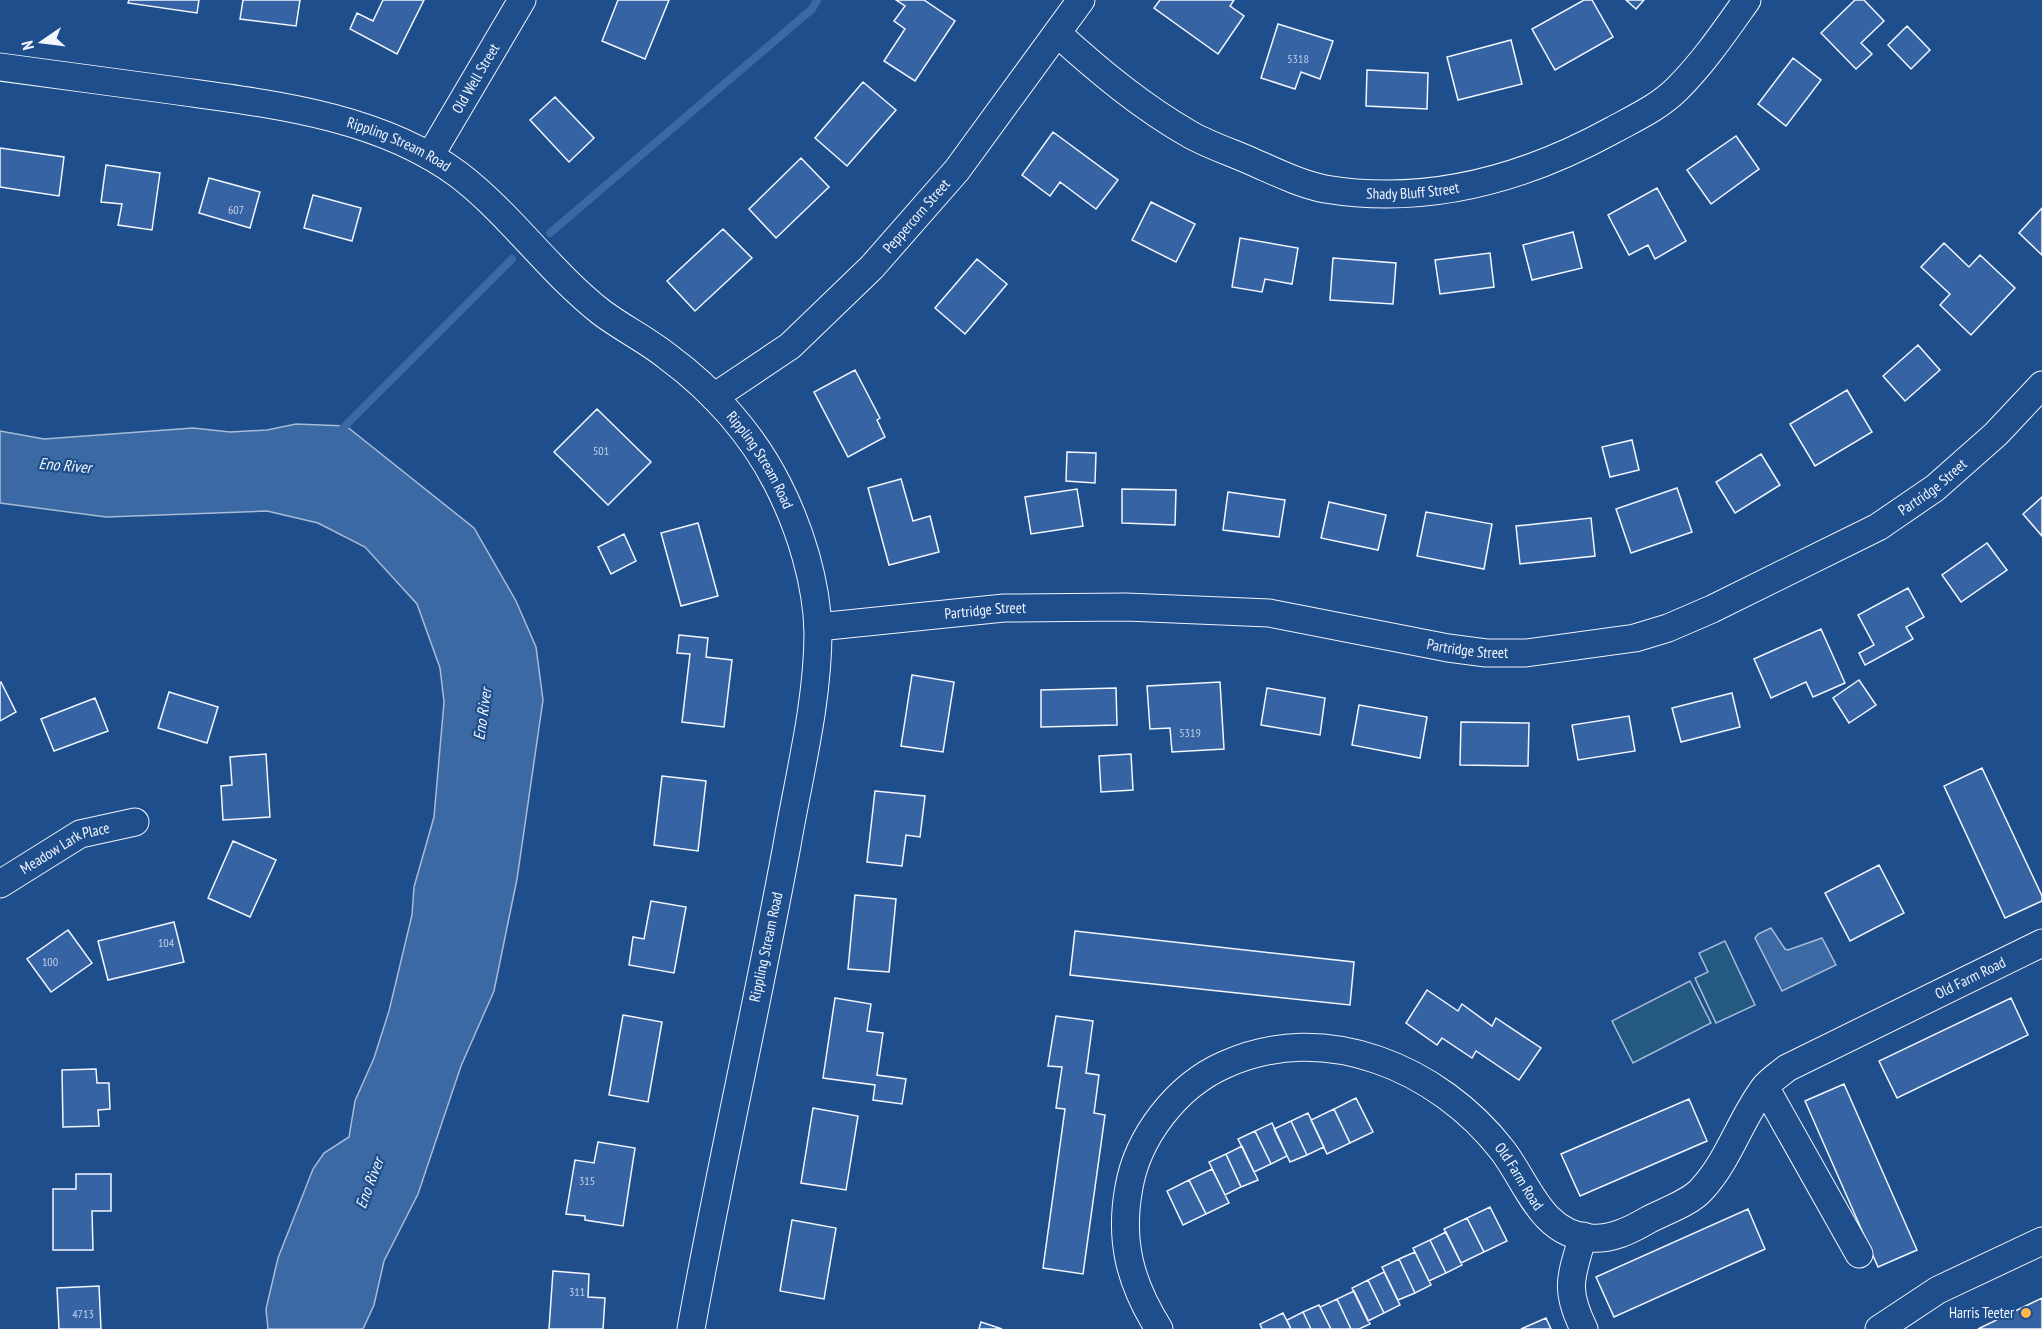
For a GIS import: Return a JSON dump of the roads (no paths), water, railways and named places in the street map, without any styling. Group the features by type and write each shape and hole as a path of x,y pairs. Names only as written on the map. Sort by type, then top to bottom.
{"street":[{"name":"Old Well Street","path":"430,156 522,0"},
{"name":"Peppercorn Street","path":"714,397 790,346 872,267 957,170 1081,0"},
{"name":"Shady Bluff Street","path":"1058,34 1143,106 1193,136 1289,178 1324,188 1368,193 1416,192 1459,187 1534,169 1573,152 1650,110 1676,90 1701,63 1747,0"},
{"name":"Rippling Stream Road","path":"0,67 282,105 339,119 430,156 460,176 499,212 552,268 602,312 667,356 714,397 762,456 779,486 804,555 818,627 816,670 796,793 691,1329"},
{"name":"Partridge Street","path":"818,627 1004,609 1137,608 1269,613 1448,648 1486,653 1526,653 1635,638 1668,628 1712,609 1878,527 1935,488 1996,435 2042,384"},
{"name":"Meadow Lark Place","path":"0,884 80,834 135,822"},
{"name":"Old Farm Road","path":"1159,1329 1141,1299 1126,1250 1125,1216 1129,1184 1139,1153 1167,1110 1187,1089 1210,1071 1262,1051 1295,1046 1326,1046 1353,1051 1379,1060 1438,1091 1460,1108 1502,1151 1541,1212 1552,1223 1559,1229 1591,1239 1626,1233 1700,1192 1723,1163 1765,1087 1787,1068 2042,943"},
{"path":"1765,1087 1859,1254"},
{"path":"1583,1236 1570,1290 1572,1304 1584,1329"},
{"path":"1879,1329 1938,1290 2042,1241"}],"water":[{"name":"Eno River","path":"296,424 346,426 474,528 516,601 536,647 543,700 517,879 494,991 461,1066 418,1194 384,1261 374,1305 363,1329 268,1329 266,1309 278,1258 313,1169 324,1153 349,1137 355,1101 374,1058 389,1011 412,915 414,887 434,817 444,702 440,668 417,604 365,547 318,523 267,511 106,517 0,503 0,431 44,439 193,428 230,432 267,430"},
{"path":"1771,928 1788,950 1822,938 1836,965 1782,991 1755,938 1758,934"}],"waterway":[{"path":"550,233 812,9 817,0"},
{"path":"339,432 512,259"}],"place":[{"name":"Harris Teeter","path":"2026,1313"}]}
